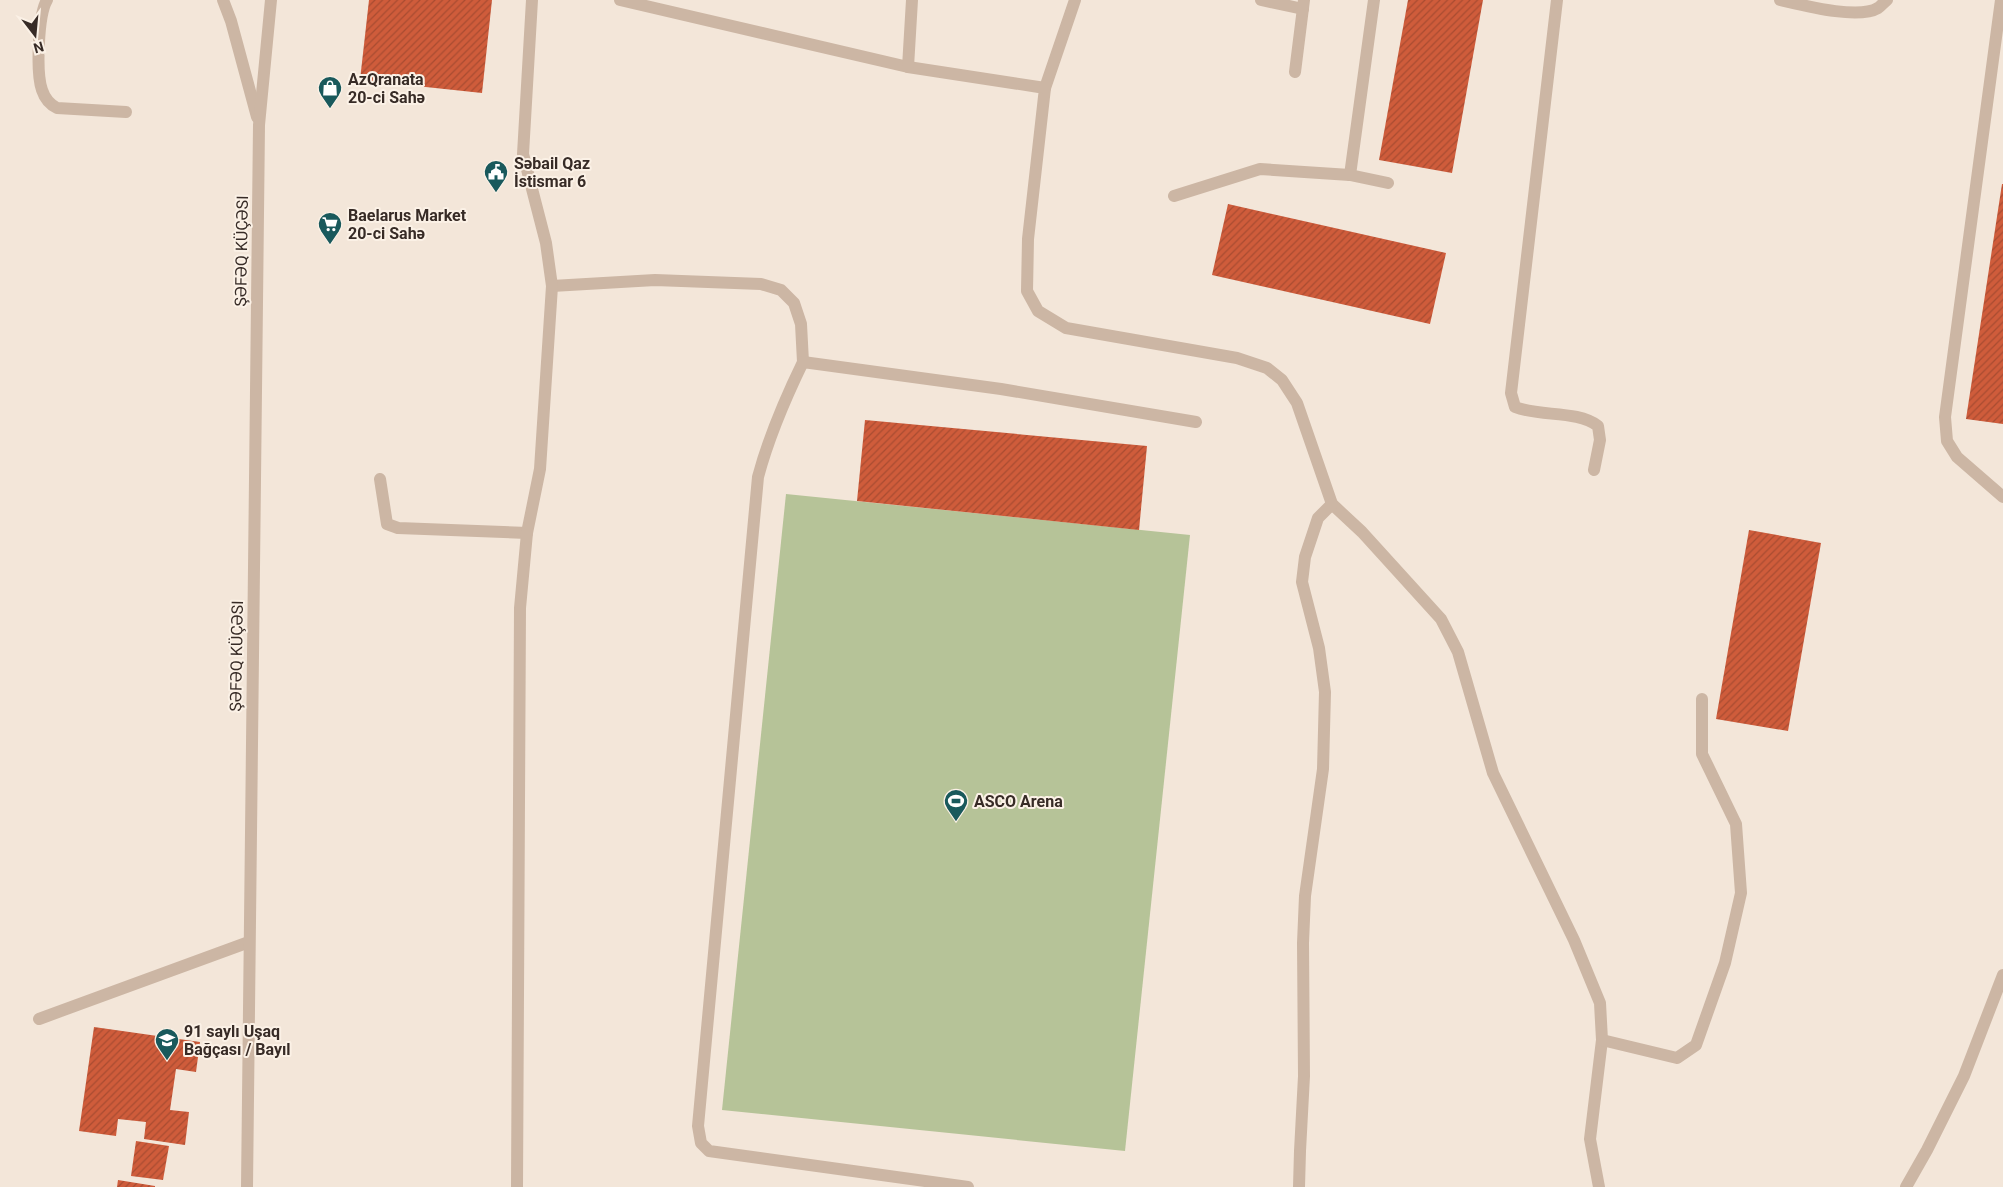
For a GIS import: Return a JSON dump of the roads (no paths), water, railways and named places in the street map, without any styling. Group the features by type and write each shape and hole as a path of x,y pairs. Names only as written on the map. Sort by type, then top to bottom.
{"street":[{"path":"47,0 42,8 38,60 41,88 48,102 57,108 126,112"},
{"path":"223,0 231,20 259,125"},
{"path":"259,125 271,0"},
{"path":"517,1187 520,608 527,533 540,469 552,286 546,242 524,154 532,0"},
{"path":"620,0 908,67 1045,88"},
{"path":"908,67 912,0"},
{"path":"1075,0 1045,88 1028,239 1026,290 1038,311 1066,328 1237,358 1267,368 1282,380 1297,403 1332,504 1362,532 1440,618 1458,652 1493,773 1574,940 1600,1003 1602,1040 1590,1138 1599,1187"},
{"path":"1261,0 1304,4 1295,72"},
{"path":"1350,175 1374,0"},
{"path":"1557,0 1511,393 1515,407 1525,411 1589,419 1598,426 1600,440 1594,470"},
{"path":"1780,0 1824,9 1853,12 1877,9 1887,0"},
{"path":"2001,0 1945,417 1947,441 1957,457 2003,497"},
{"name":"ŞƏFƏQ KÜÇƏSI","path":"248,1187 249,942 259,125"},
{"path":"1174,196 1260,169 1350,175 1388,183"},
{"path":"552,286 655,280 761,284 780,290 794,303 801,324 803,362 782,405 767,445 758,477 698,1126 701,1142 709,1151 968,1187"},
{"path":"803,362 1001,389 1196,422"},
{"path":"380,479 387,524 398,528 527,533"},
{"path":"1300,1187 1304,1076 1303,944 1306,896 1323,770 1325,692 1319,648 1302,582 1305,557 1318,518 1332,504"},
{"path":"1602,1040 1677,1058 1696,1045 1725,963 1741,893 1736,824 1702,754 1702,699"},
{"path":"39,1019 249,942"},
{"path":"1906,1187 1964,1076 2003,975"}],"place":[{"name":"AzQranata 20-ci Sahə","path":"330,109"},
{"name":"Səbail Qaz İstismar 6","path":"496,193"},
{"name":"Baelarus Market 20-ci Sahə","path":"330,245"},
{"name":"ASCO Arena","path":"956,822"},
{"name":"91 saylı Uşaq Bağçası / Bayıl","path":"167,1061"}]}
